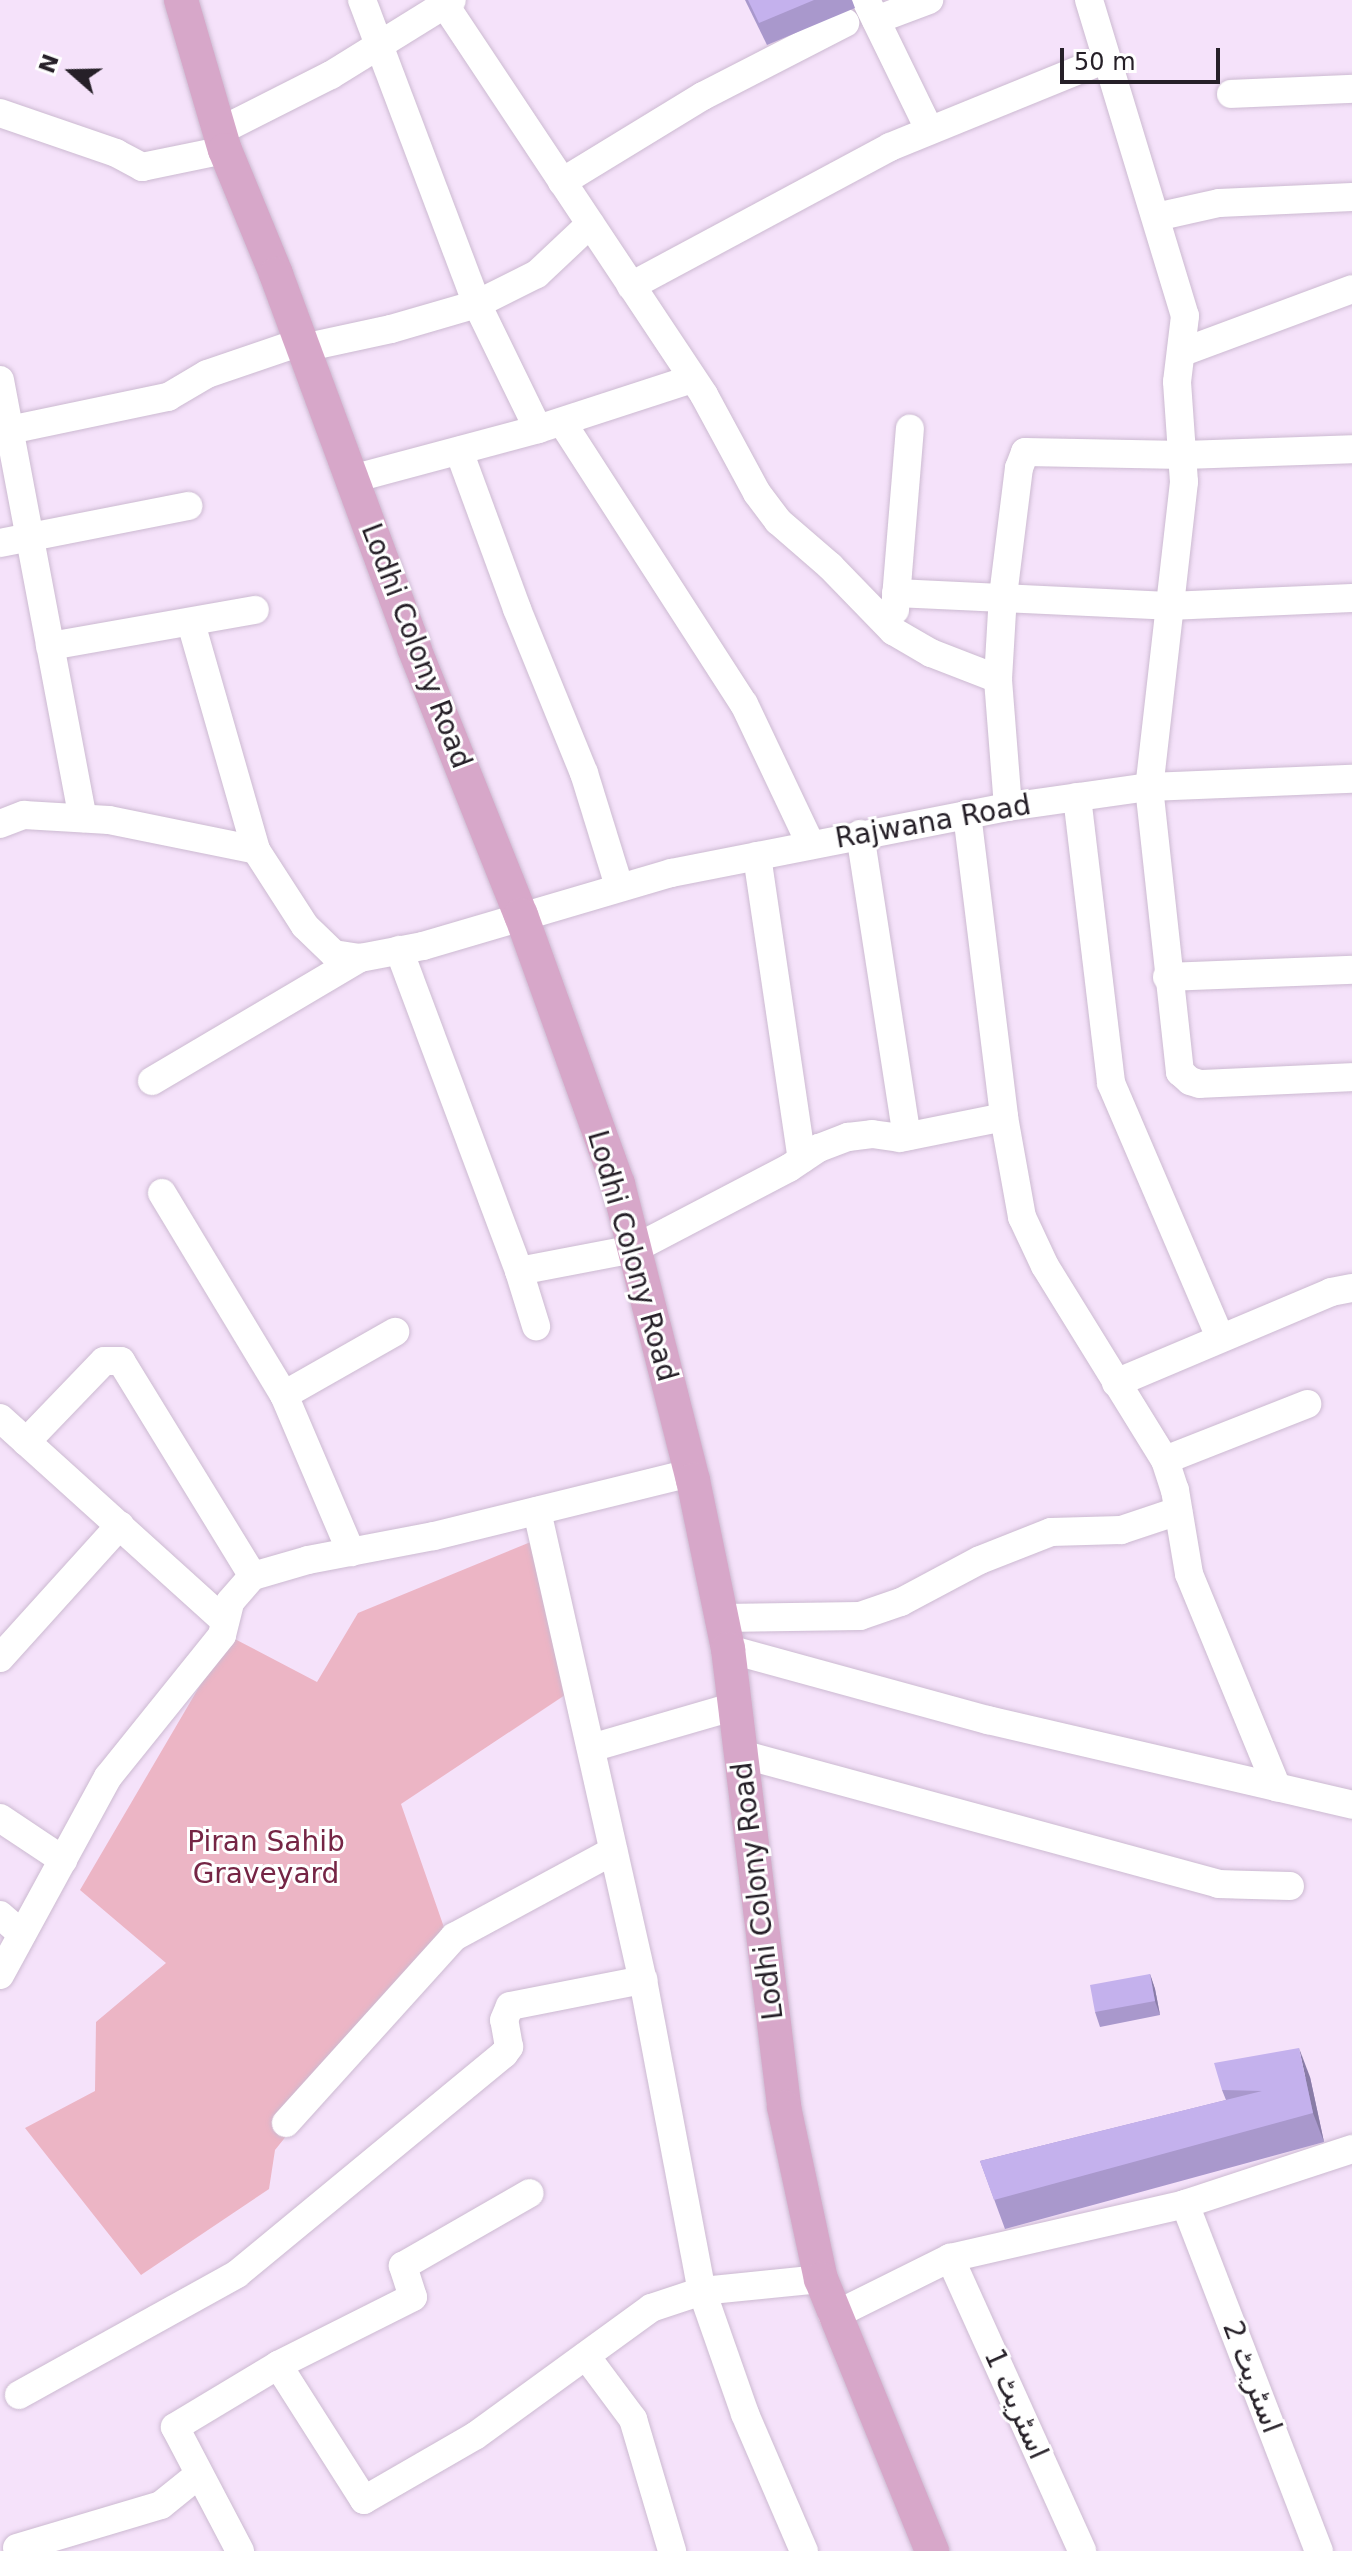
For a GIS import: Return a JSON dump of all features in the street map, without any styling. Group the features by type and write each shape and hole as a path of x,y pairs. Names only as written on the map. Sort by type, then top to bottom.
{"main road":[{"name":"Lodhi Colony Road","path":"181,0 223,140 414,648 521,915 618,1184 691,1473 725,1633 784,2107 821,2279 833,2316 932,2551"}],"street":[{"path":"362,0 477,304 550,426 744,704 811,845"},
{"path":"929,0 871,10 929,129"},
{"path":"1089,0 1185,316 1177,402 1184,482 1149,787 1179,1067 1190,1081 1352,1077"},
{"path":"0,113 116,153 142,167 223,140 449,2 562,182 692,379 757,493 778,521 830,566 893,631 931,653 998,679"},
{"path":"562,182 703,96 845,23"},
{"path":"631,286 929,129 1106,59"},
{"path":"1231,94 1352,89"},
{"path":"1156,217 1219,203 1352,197"},
{"path":"4,431 168,397 207,374 302,345 391,329 477,304 537,274 590,224"},
{"path":"1183,352 1352,289"},
{"path":"352,479 550,426 692,379"},
{"path":"0,380 4,431 29,538 83,818"},
{"path":"893,631 910,429"},
{"path":"1008,807 998,679 1003,596 1019,468 1025,452 1184,455 1352,449"},
{"path":"459,451 517,609 584,773 619,886"},
{"path":"0,543 188,506"},
{"path":"896,593 1169,606 1352,598"},
{"path":"50,646 255,610"},
{"path":"191,623 256,850 305,926 334,954 360,958"},
{"name":"Rajwana Road","path":"360,958 399,950 619,886 967,814 1149,787 1352,779"},
{"path":"1077,797 1111,1083 1220,1337"},
{"path":"967,814 1014,1188 1030,1236 1165,1460 1189,1574 1277,1788"},
{"path":"0,824 24,815 109,820 256,850"},
{"path":"860,834 907,1136"},
{"path":"757,856 802,1159"},
{"path":"399,950 519,1271 536,1326"},
{"path":"152,1081 360,958"},
{"path":"1167,977 1352,970"},
{"path":"519,1271 634,1249 848,1137 907,1136 1004,1117"},
{"path":"162,1193 284,1395 351,1552"},
{"path":"1116,1383 1331,1292 1352,1288"},
{"path":"284,1395 395,1332"},
{"path":"26,1442 104,1361 121,1361 253,1576"},
{"path":"1165,1460 1307,1404"},
{"path":"0,1418 225,1621"},
{"path":"0,1975 108,1777 222,1635 230,1602 253,1576 691,1473"},
{"path":"537,1511 643,1980 702,2291 745,2414 804,2551"},
{"path":"725,1633 860,1616 901,1602 980,1560 1051,1532 1121,1530 1178,1511"},
{"path":"0,1658 120,1525"},
{"path":"725,1633 988,1720 1352,1805"},
{"path":"591,1748 736,1706"},
{"path":"741,1754 1218,1884 1290,1886"},
{"path":"0,1818 63,1860"},
{"path":"286,2123 454,1937 613,1851"},
{"path":"0,1915 22,1934"},
{"path":"19,2395 237,2274 504,2054 509,2047 504,2020 510,2006 643,1980"},
{"path":"833,2316 950,2258 1185,2204 1352,2149"},
{"path":"240,2551 197,2476 175,2427 278,2365 413,2297 403,2266 530,2193"},
{"name":"اسٹریٹ 2","path":"1185,2204 1319,2551"},
{"name":"اسٹریٹ 1","path":"950,2258 1082,2551"},
{"path":"278,2365 364,2500 475,2436 651,2308 702,2291 821,2279"},
{"path":"586,2356 633,2419 672,2551"},
{"path":"17,2548 161,2505 197,2476"}],"green space":[{"name":"Piran Sahib Graveyard","path":"538,1539 571,1691 401,1804 447,1936 275,2150 269,2189 141,2275 25,2128 95,2091 96,2022 166,1963 80,1890 229,1636 317,1682 358,1613"}],"building":[{"path":"748,0 814,0 759,23"},
{"path":"1150,1974 1155,2001 1095,2012 1090,1985"},
{"path":"1299,2048 1313,2113 994,2200 980,2161 1262,2091 1222,2090 1214,2063"}]}
